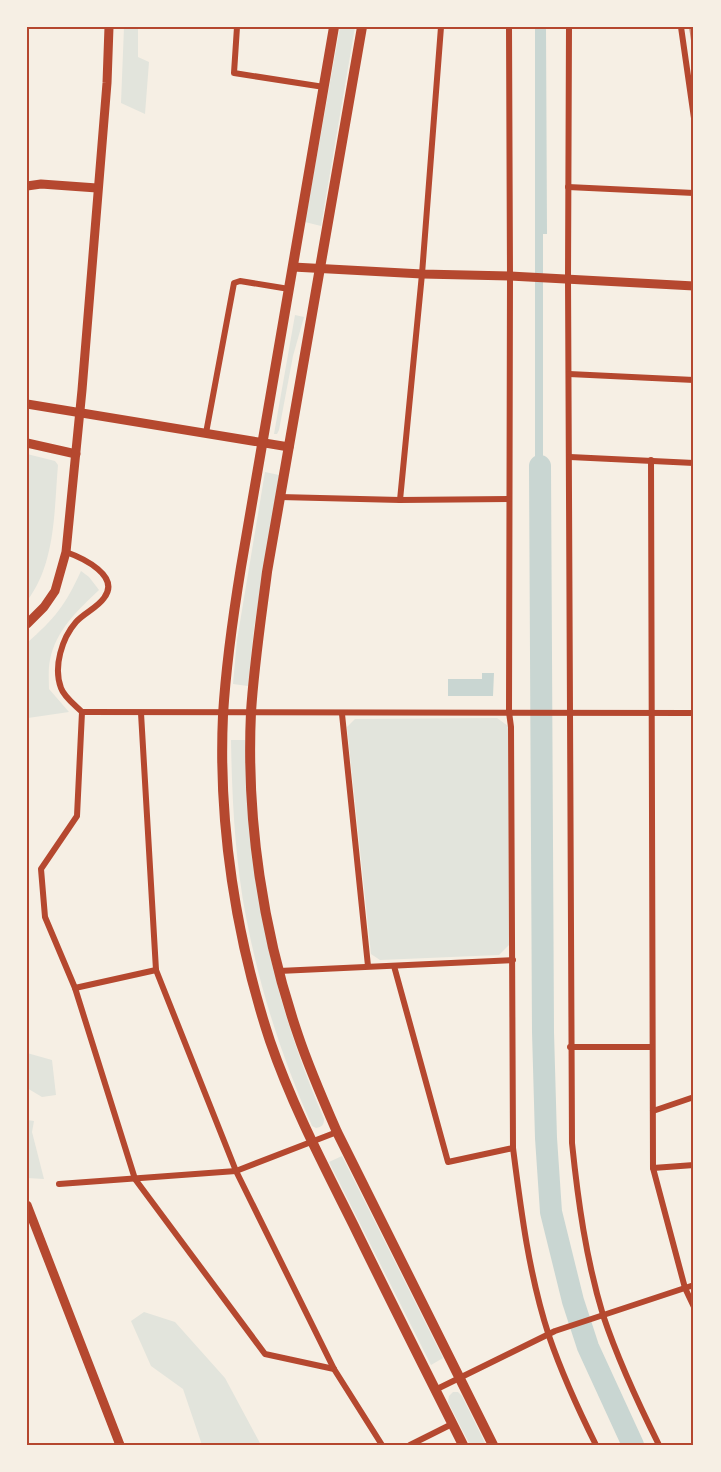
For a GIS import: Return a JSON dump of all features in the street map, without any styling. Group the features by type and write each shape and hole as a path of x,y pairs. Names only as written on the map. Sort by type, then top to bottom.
{"main road":[{"path":"334,27 230,640 223,714 230,864 252,978 270,1040 312,1142 463,1445"},
{"path":"363,27 261,617 251,714 252,798 267,915 279,971 298,1034 338,1132 494,1445"}],"street":[{"path":"27,624 44,607 55,591 66,552 82,390 107,83 109,27"},
{"path":"237,27 234,73 324,87"},
{"path":"400,500 422,274 441,27"},
{"path":"509,27 514,276 509,499 513,1148 531,1265 548,1334 569,1390 596,1445"},
{"path":"569,27 565,279 570,457 572,1143 578,1199 603,1314 628,1380 659,1445"},
{"path":"681,27 694,118"},
{"path":"27,186 41,184 97,188"},
{"path":"568,188 694,193"},
{"path":"293,267 694,286"},
{"path":"206,433 234,283 240,281 289,289"},
{"path":"569,374 694,380"},
{"path":"27,404 289,447"},
{"path":"27,443 76,454"},
{"path":"570,457 694,463"},
{"path":"651,460 653,1168 686,1288 694,1307"},
{"path":"280,497 400,500 509,499"},
{"path":"66,552 80,557 103,573 109,585 109,591 103,600 74,624 59,659 58,673 61,690 82,712 694,713"},
{"path":"82,712 77,816 41,869 45,917 75,988 135,1179 265,1354 334,1369"},
{"path":"141,713 156,970 236,1171 334,1369 382,1445"},
{"path":"342,714 368,966"},
{"path":"279,971 513,960"},
{"path":"394,966 448,1162 513,1148"},
{"path":"75,988 156,970"},
{"path":"570,1047 652,1047"},
{"path":"652,1111 694,1097"},
{"path":"59,1184 236,1171 338,1132"},
{"path":"653,1168 694,1165"},
{"path":"27,1205 120,1445"},
{"path":"435,1390 548,1334 694,1285"},
{"path":"410,1445 452,1425"}],"shaded area":[{"path":"124,27 138,27 138,57 149,62 145,114 121,103"},
{"path":"340,27 355,27 321,226 305,222"},
{"path":"535,27 546,27 547,234 543,234 543,495 535,494"},
{"path":"295,315 304,317 293,356 279,430 277,434 274,434"},
{"path":"27,454 55,461 58,465 52,536 44,570 27,601"},
{"path":"265,472 279,475 254,628 248,686 233,684 237,640"},
{"path":"81,571 99,590 76,613 57,639 49,667 49,689 69,712 28,718 27,733 27,643 58,611 70,594"},
{"path":"482,673 494,673 493,696 448,696 448,679 482,679"},
{"path":"497,718 508,726 509,945 499,955 380,960 371,954 347,727 355,719"},
{"path":"231,740 245,740 251,839 265,934 289,1026 324,1119 323,1124 318,1128 312,1126 291,1075 265,997 252,944 242,895 237,851"},
{"path":"27,1053 52,1060 56,1095 42,1097 27,1088"},
{"path":"27,1120 34,1121 32,1132 44,1179 27,1178"},
{"path":"342,1156 443,1358 431,1365 329,1162"},
{"path":"144,1312 175,1322 225,1378 261,1445 202,1445 183,1389 151,1366 131,1321"},
{"path":"453,1392 458,1392 462,1396 486,1445 470,1445 448,1402"}],"waterway":[{"path":"540,466 543,1032 551,1212 573,1301 588,1347 633,1445"}],"railway":[{"path":"691,27 694,47"}]}
